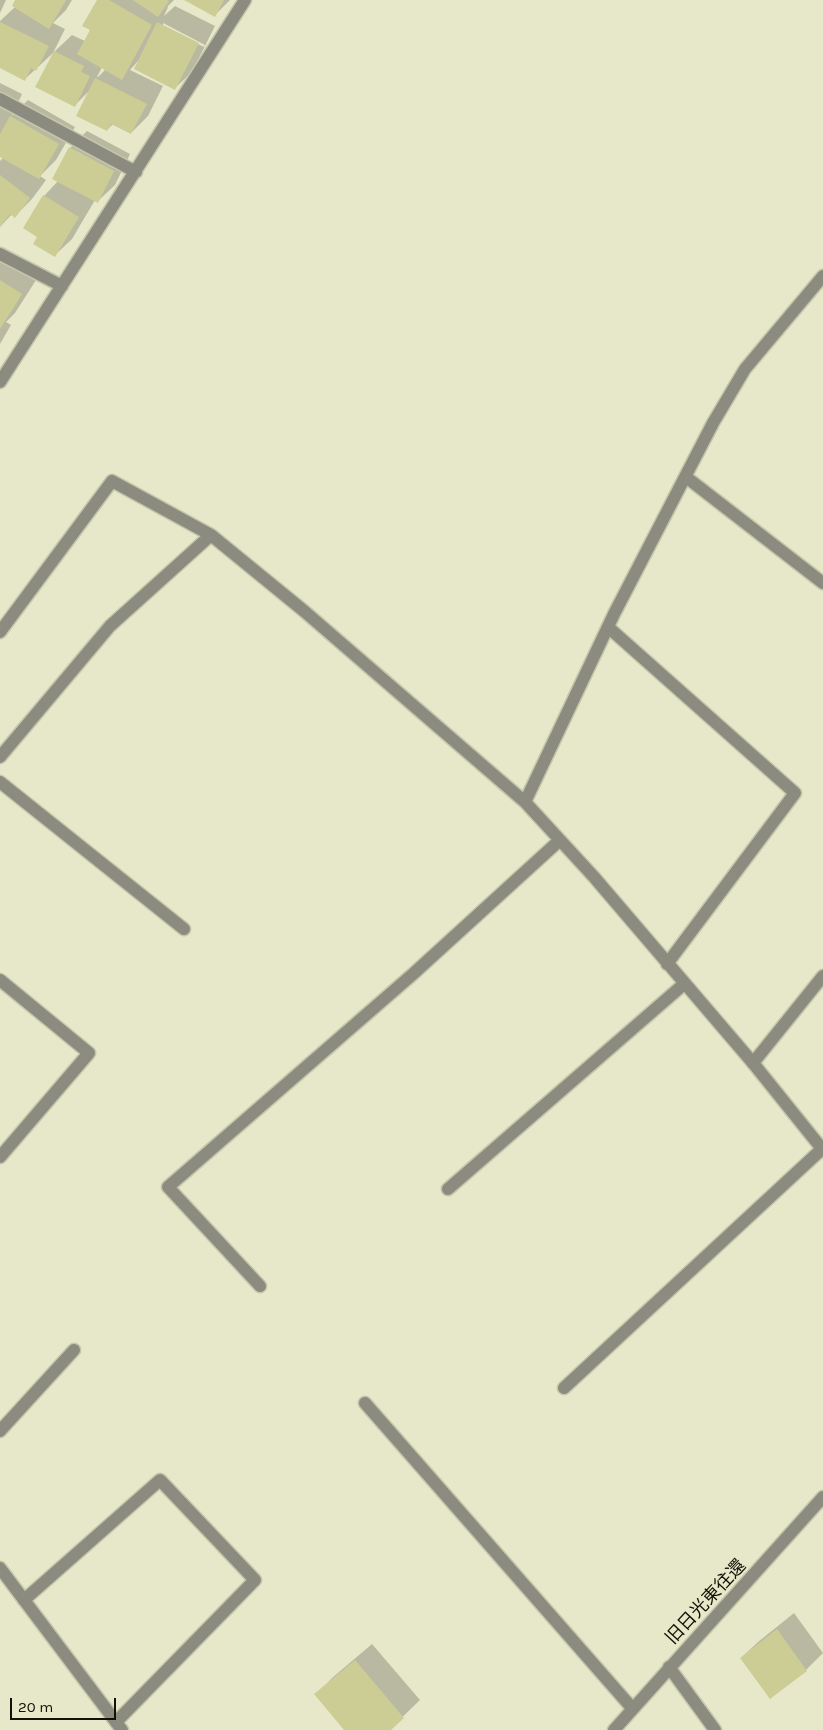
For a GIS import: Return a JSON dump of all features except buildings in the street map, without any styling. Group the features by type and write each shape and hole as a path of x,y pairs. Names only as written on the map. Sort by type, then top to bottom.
{"street":[{"path":"0,382 245,0"},
{"path":"0,99 136,172"},
{"path":"0,254 62,286"},
{"path":"524,802 608,626 713,423 745,368 823,276"},
{"path":"686,477 823,583"},
{"path":"0,632 112,481 211,535 304,611 524,802 594,877 753,1063 823,1150 564,1388"},
{"path":"0,757 110,626 211,535"},
{"path":"608,626 794,793 667,964"},
{"path":"0,782 184,929"},
{"path":"260,1286 168,1187 413,974 560,840"},
{"path":"753,1063 823,976"},
{"path":"0,980 89,1053 0,1156"},
{"path":"448,1189 684,984"},
{"path":"0,1431 74,1350"},
{"path":"365,1403 632,1708"},
{"path":"0,1568 24,1600 119,1726 255,1580 160,1480 24,1600"},
{"name":"旧日光東往還","path":"614,1730 823,1497"},
{"path":"670,1667 715,1730"}]}
